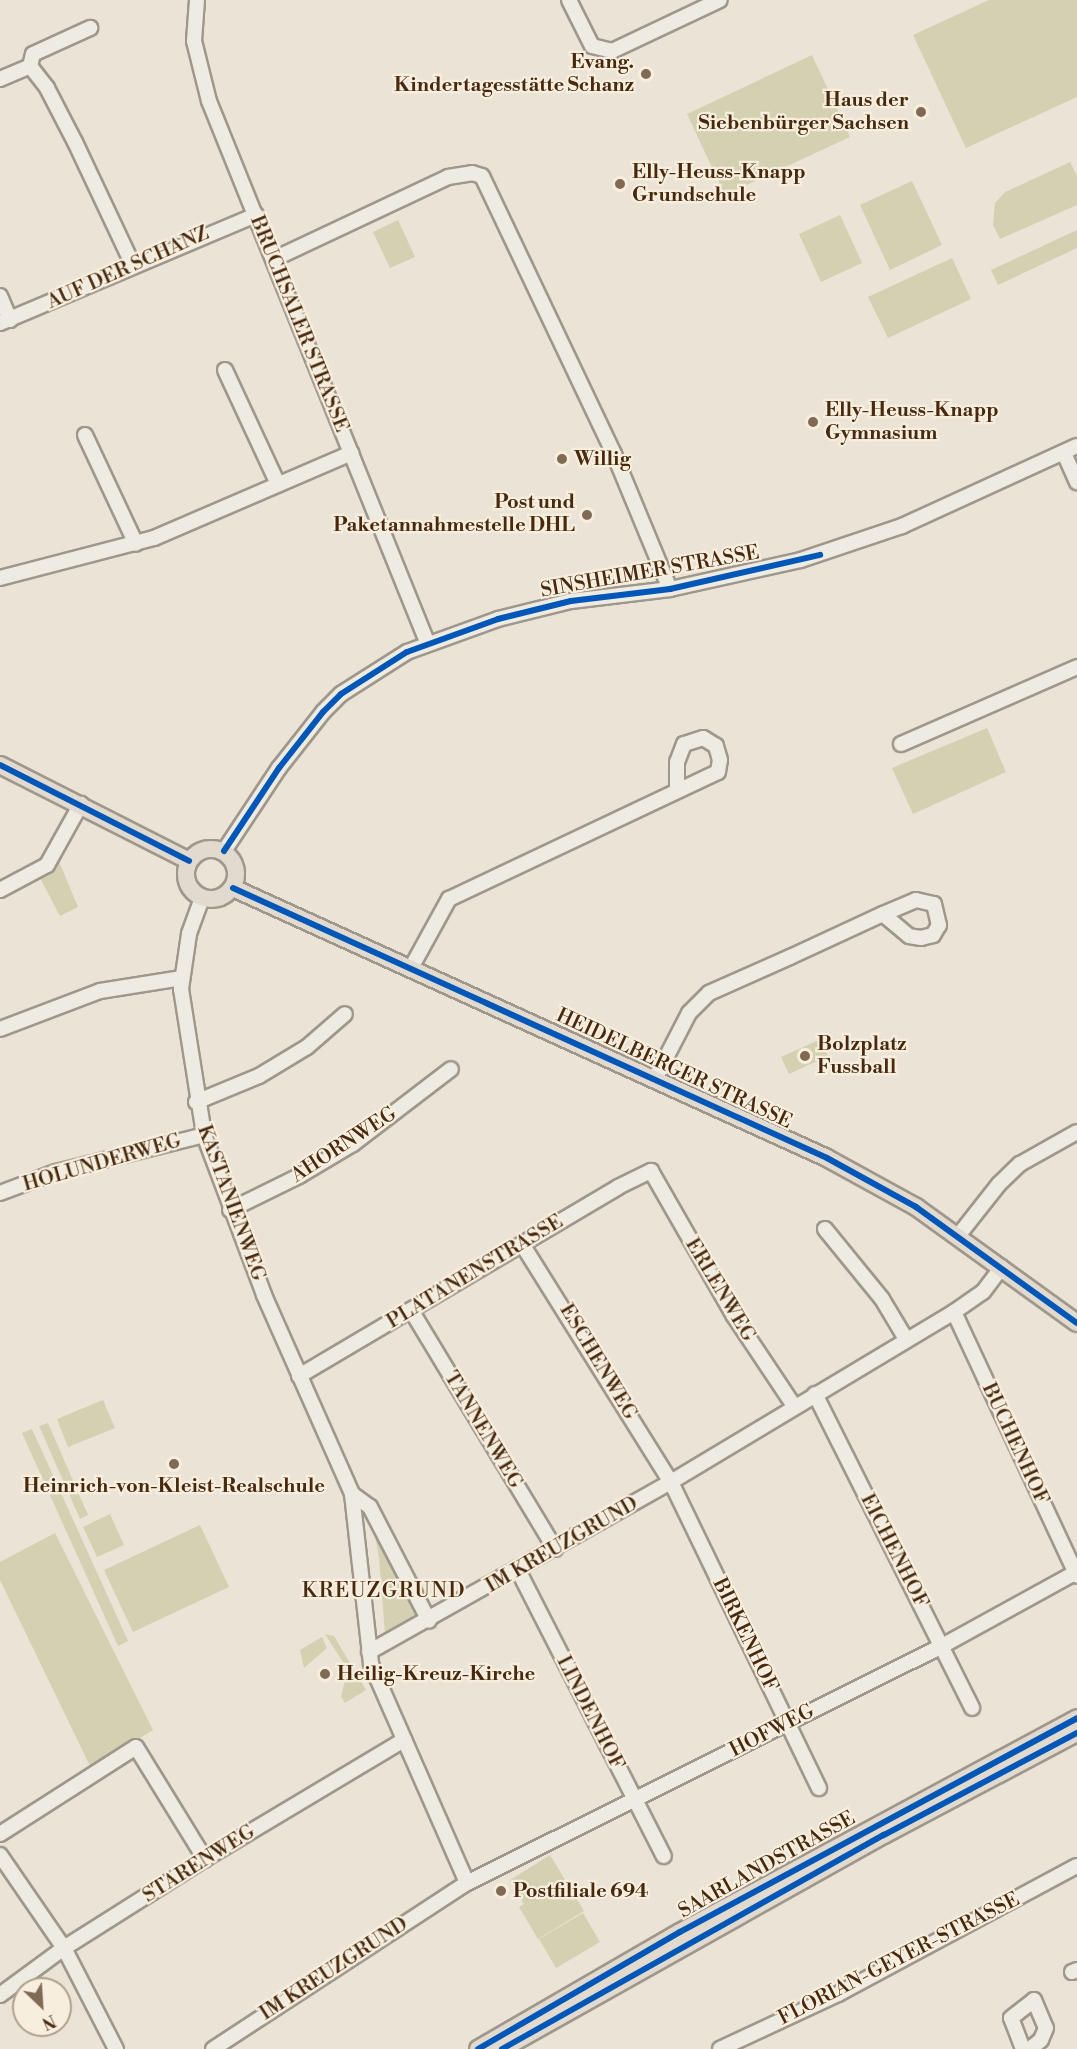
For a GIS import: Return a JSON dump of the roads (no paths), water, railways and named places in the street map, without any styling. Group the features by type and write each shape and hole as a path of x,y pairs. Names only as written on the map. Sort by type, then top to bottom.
{"main road":[{"path":"0,765 81,804 189,861"},
{"path":"205,850 224,851 236,868 233,888 213,900 202,898 187,882 189,861 205,850"},
{"name":"HEIDELBERGER STRASSE","path":"233,888 827,1158 916,1207 1077,1323"},
{"name":"SAARLANDSTRASSE","path":"478,2049 680,1932 1077,1718"},
{"name":"SAARLANDSTRASSE","path":"502,2049 884,1835 1077,1733"}],"street":[{"name":"BRUCHSALER STRASSE","path":"197,0 197,63 427,642"},
{"path":"569,0 592,46 612,51 720,0"},
{"path":"30,66 33,54 90,28"},
{"path":"0,79 30,66"},
{"path":"30,66 42,80 75,142 133,265"},
{"path":"274,259 448,177 472,173 482,176 590,402 670,589"},
{"name":"AUF DER SCHANZ","path":"5,321 256,215"},
{"path":"0,296 5,321"},
{"path":"225,370 278,484"},
{"path":"85,435 136,544"},
{"name":"SINSHEIMER STRASSE","path":"224,851 279,768 323,712 365,677 427,642 571,601 670,589 801,561 853,544 952,505 1077,446"},
{"path":"0,578 136,544 351,453"},
{"path":"1064,453 1077,482"},
{"path":"901,744 1077,667"},
{"path":"411,968 449,899 677,790"},
{"path":"0,890 47,865 81,804"},
{"name":"KASTANIENWEG","path":"202,898 189,934 182,978 184,1027 196,1102 204,1135 230,1210 352,1494 369,1652"},
{"name":"HEIDELBERGER STRASSE","path":"655,1079 689,1013 709,993 883,914"},
{"path":"0,1029 100,991 182,978"},
{"path":"196,1102 259,1076 307,1047 345,1014"},
{"name":"AHORNWEG","path":"230,1210 299,1176 353,1144 451,1069"},
{"path":"958,1236 999,1184 1020,1164 1077,1132"},
{"name":"HOLUNDERWEG","path":"0,1193 56,1172 204,1135"},
{"name":"PLATANENSTRASSE","path":"300,1376 522,1244 651,1171"},
{"name":"ERLENWEG","path":"651,1171 734,1316 794,1406"},
{"path":"825,1229 882,1299 906,1340"},
{"name":"ESCHENWEG","path":"522,1244 671,1482"},
{"name":"IM KREUZGRUND","path":"369,1652 429,1621 671,1482 794,1406 954,1312 982,1292 1002,1267"},
{"name":"TANNENWEG","path":"411,1310 555,1549"},
{"name":"BUCHENHOF","path":"954,1312 1076,1575"},
{"name":"EICHENHOF","path":"815,1394 972,1708"},
{"name":"BIRKENHOF","path":"671,1482 819,1788"},
{"name":"KASTANIENWEG","path":"352,1494 370,1506 429,1621"},
{"name":"LINDENHOF","path":"518,1570 664,1856"},
{"name":"HOFWEG","path":"467,1883 942,1646 1076,1575"},
{"path":"369,1652 383,1699 404,1740 467,1883"},
{"name":"STARENWEG","path":"0,1995 64,1948 205,1859 404,1740"},
{"path":"0,1834 135,1747 205,1859"},
{"path":"0,1855 64,1948 116,2049"},
{"name":"FLORIAN-GEYER-STRASSE","path":"720,2049 838,1994 1077,1866"},
{"name":"IM KREUZGRUND","path":"213,2049 467,1883"},
{"path":"1023,2049 1011,2018 1034,2000 1046,2028 1041,2040 1030,2049"}],"place":[{"name":"Evang. Kindertagesstätte Schanz","path":"646,74"},
{"name":"Haus der Siebenbürger Sachsen","path":"921,112"},
{"name":"Elly-Heuss-Knapp Grundschule","path":"620,184"},
{"name":"Elly-Heuss-Knapp Gymnasium","path":"813,422"},
{"name":"Willig","path":"562,459"},
{"name":"Post und Paketannahmestelle DHL","path":"587,515"},
{"name":"Bolzplatz Fussball","path":"805,1056"},
{"name":"Heinrich-von-Kleist-Realschule","path":"174,1464"},
{"name":"Heilig-Kreuz-Kirche","path":"325,1674"},
{"name":"Postfiliale 694","path":"501,1891"}],"district":[{"name":"KREUZGRUND","path":"384,1591"}]}
